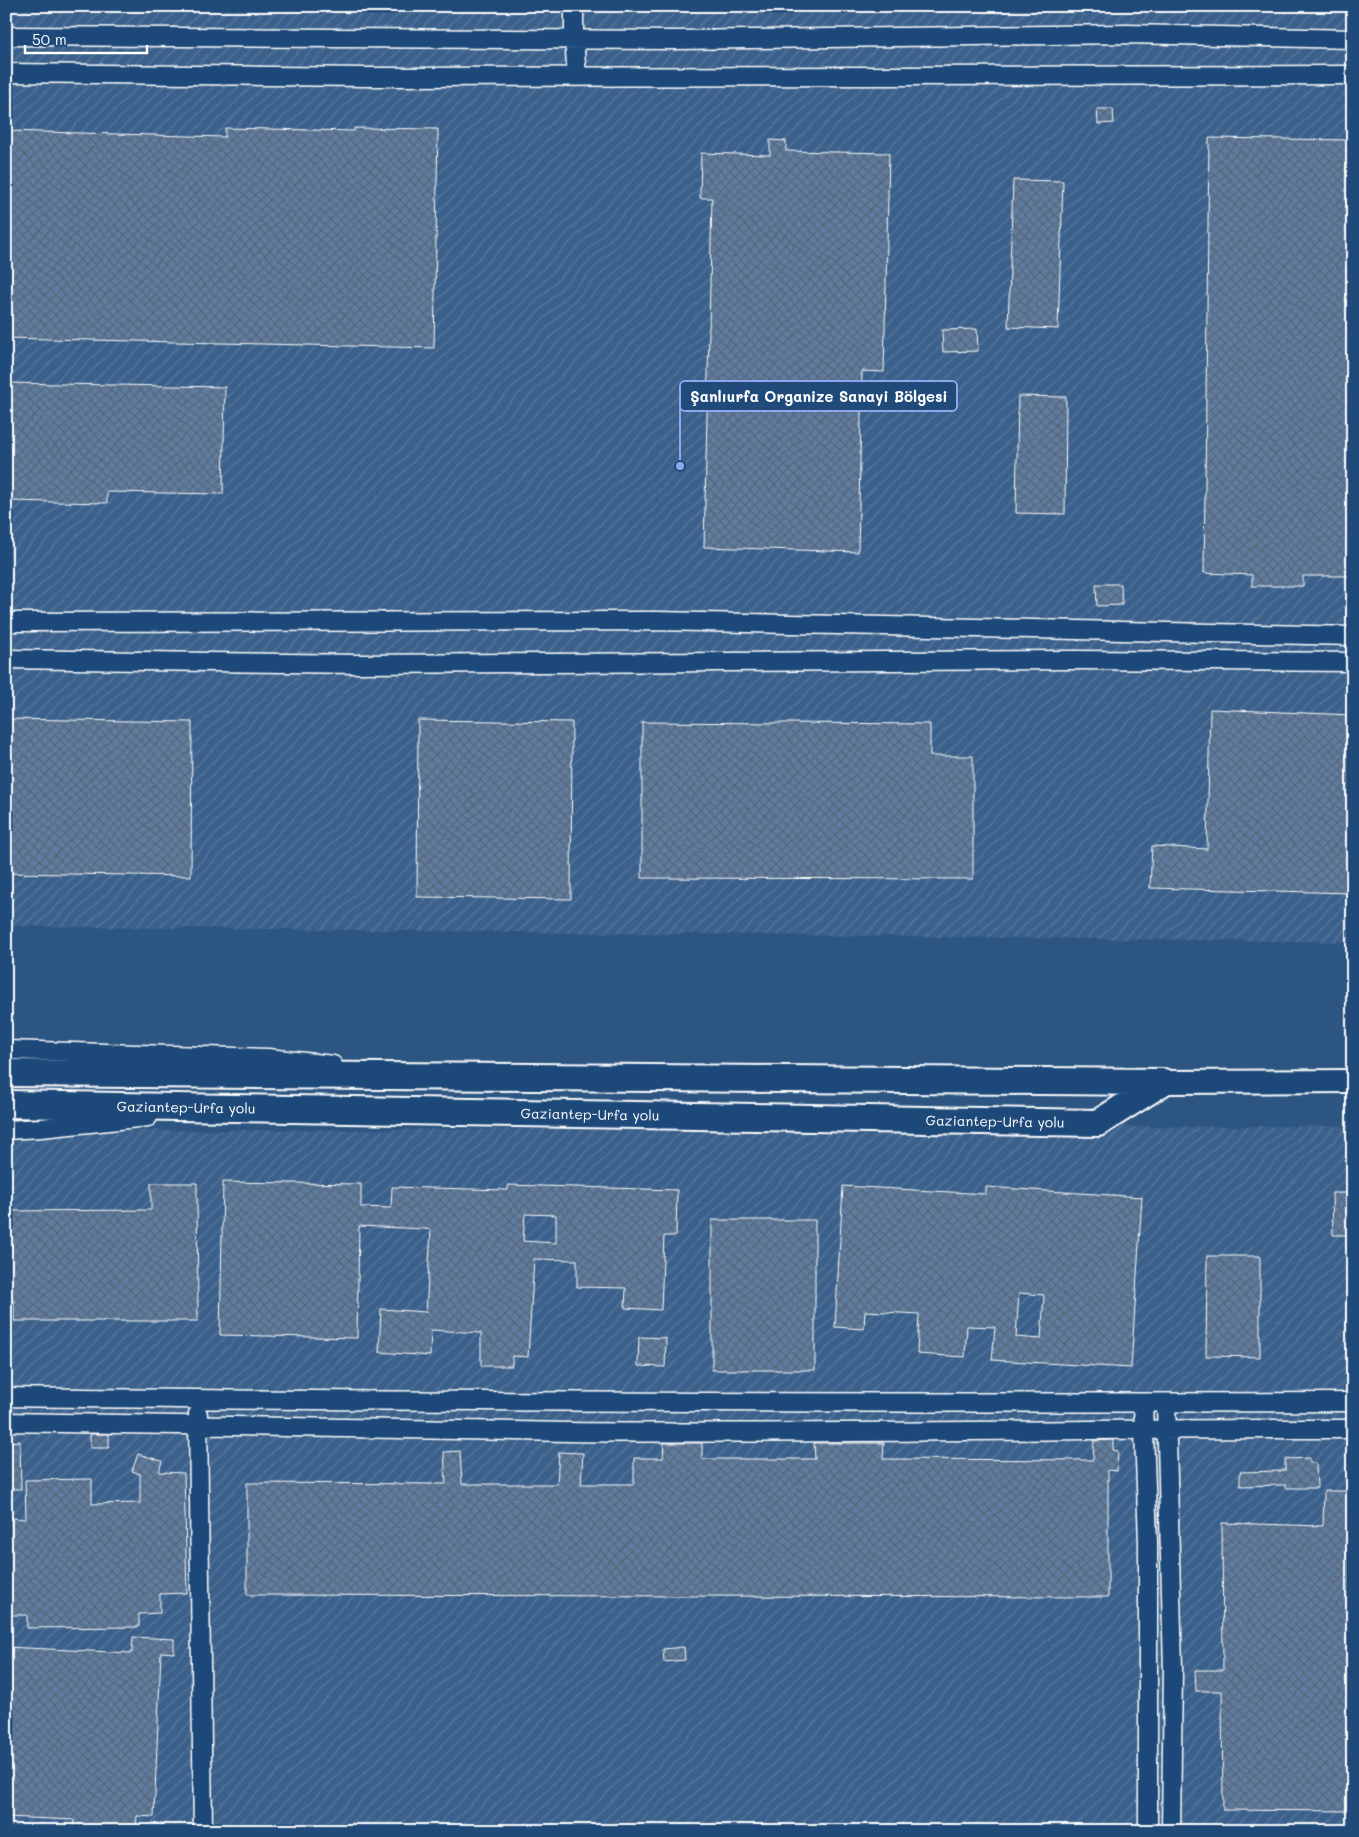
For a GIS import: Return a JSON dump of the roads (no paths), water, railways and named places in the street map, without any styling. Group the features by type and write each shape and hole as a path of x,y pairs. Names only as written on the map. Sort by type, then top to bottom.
{"highway":[{"path":"6,1073 1163,1082"},
{"name":"Gaziantep-Urfa yolu","path":"6,1104 1098,1123 1163,1082"}],"main road":[{"path":"1163,1082 1353,1081"}],"street":[{"path":"574,6 577,76"},
{"path":"6,36 694,40 1117,34 1353,39"},
{"path":"6,73 367,77 1353,75"},
{"path":"6,622 657,621 1353,636"},
{"path":"6,659 358,664 1056,660 1353,662"},
{"path":"6,1050 268,1058 438,1076"},
{"path":"6,1130 42,1128 228,1108"},
{"path":"6,1397 198,1400 1143,1404 1166,1402 1353,1402"},
{"path":"198,1400 203,1831"},
{"path":"1166,1402 1173,1669 1170,1831"},
{"path":"1143,1404 1148,1542 1148,1831"},
{"path":"6,1422 569,1432 972,1432 1168,1428 1353,1429"}],"place":[{"name":"Şanlıurfa Organize Sanayi Bölgesi","path":"680,466"}]}
